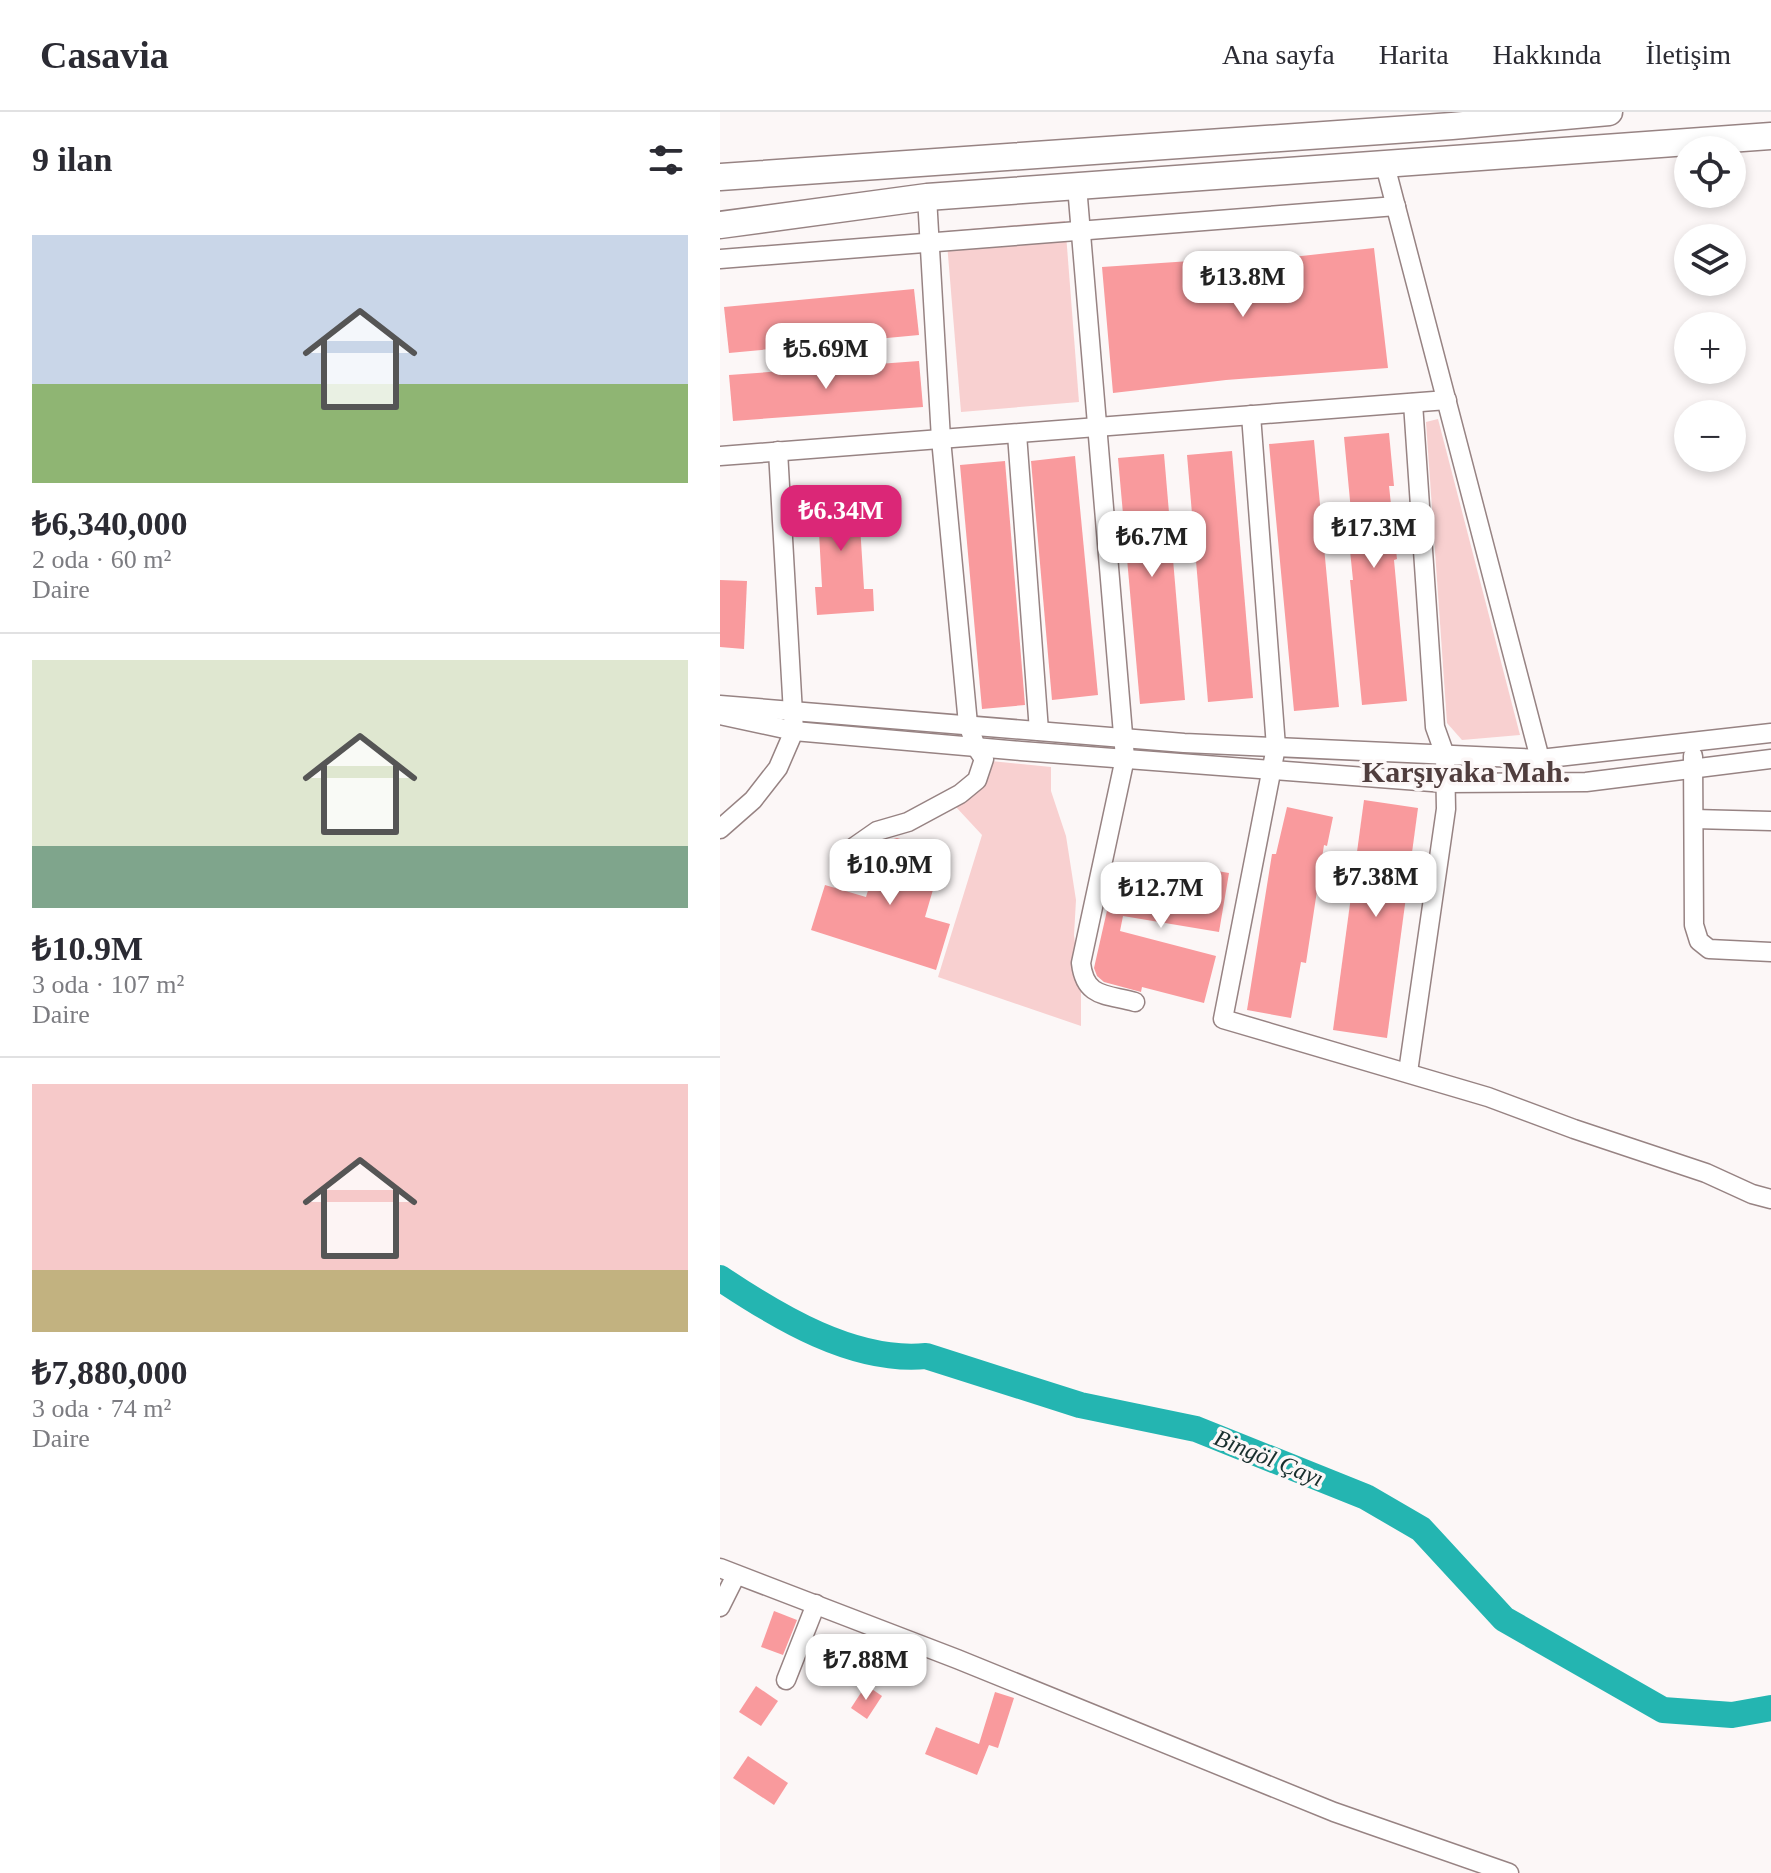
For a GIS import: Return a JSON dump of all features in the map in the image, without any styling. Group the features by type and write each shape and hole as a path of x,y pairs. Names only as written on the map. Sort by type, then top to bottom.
{"highway":[{"path":"720,177 1451,119 1609,112"},
{"path":"720,225 927,197 1771,136"}],"street":[{"path":"1385,165 1540,759"},
{"path":"1077,186 1125,758 1081,963 1083,979 1090,989 1135,1002"},
{"path":"844,854 877,831 908,822 968,787 977,780 984,759 968,724 941,439 927,197"},
{"path":"720,259 1396,206"},
{"path":"720,456 1447,400"},
{"path":"1408,1072 1446,809 1445,755 1435,727 1413,403"},
{"path":"1251,415 1276,747 1223,1019 1408,1072 1706,1173 1752,1194 1771,1199"},
{"path":"1017,434 1039,731"},
{"path":"720,829 753,800 778,768 794,731 778,451"},
{"path":"720,705 1124,738 1540,759 1771,733"},
{"path":"720,715 794,731 1445,783 1586,782 1771,759"},
{"path":"1693,742 1694,925 1699,941 1709,949 1771,952"},
{"path":"1694,819 1771,821"},
{"path":"720,1607 728,1572 816,1604 1334,1812 1509,1873"},
{"path":"786,1680 816,1604"}],"shaded area":[{"path":"1065,221 1079,402 961,412 946,231"},
{"path":"1438,419 1520,735 1462,740 1447,723 1426,422"},
{"path":"991,761 1051,767 1051,791 1066,836 1076,900 1074,935 1081,991 1081,1026 938,977 982,835 956,807 986,784"}],"building":[{"path":"1374,248 1388,368 1226,380 1113,393 1102,267 1264,256 1265,260"},
{"path":"914,289 919,335 729,353 724,307"},
{"path":"919,361 923,407 733,421 729,375"},
{"path":"1389,433 1394,486 1389,486 1407,701 1362,705 1350,580 1353,580 1346,511 1351,511 1344,437"},
{"path":"1314,440 1339,707 1294,711 1269,444"},
{"path":"1232,451 1253,698 1208,702 1187,455"},
{"path":"1164,454 1185,700 1140,704 1118,458"},
{"path":"1075,456 1098,695 1052,700 1031,461"},
{"path":"1005,461 1025,705 982,709 960,465"},
{"path":"865,489 866,509 859,509 864,589 873,589 874,611 817,615 815,587 822,587 818,515 812,516 810,493"},
{"path":"720,580 747,581 744,649 720,647"},
{"path":"1364,800 1418,808 1387,1038 1333,1030"},
{"path":"1287,807 1333,817 1327,846 1324,845 1306,963 1301,962 1291,1018 1247,1010 1272,854 1276,854"},
{"path":"897,838 944,852 925,917 950,924 936,970 811,930 825,885 866,897 883,842"},
{"path":"1118,862 1180,876 1182,865 1229,873 1219,932 1123,916 1120,931 1216,956 1204,1003 1142,987 1141,992 1104,982 1097,976 1094,968"},
{"path":"774,1611 797,1620 783,1655 761,1647"},
{"path":"866,1685 882,1696 867,1719 851,1708"},
{"path":"756,1686 778,1701 761,1726 739,1712"},
{"path":"995,1692 1014,1698 998,1748 989,1745 977,1775 925,1754 936,1727 979,1744"},
{"path":"748,1756 788,1783 774,1805 733,1778"}],"waterway":[{"name":"Bingöl Çayı","path":"720,1278 792,1322 844,1345 899,1356 926,1356 1080,1405 1196,1429 1366,1497 1421,1529 1504,1619 1663,1710 1732,1715 1771,1708"}],"district":[{"name":"Karşıyaka Mah.","path":"1466,772"}]}
